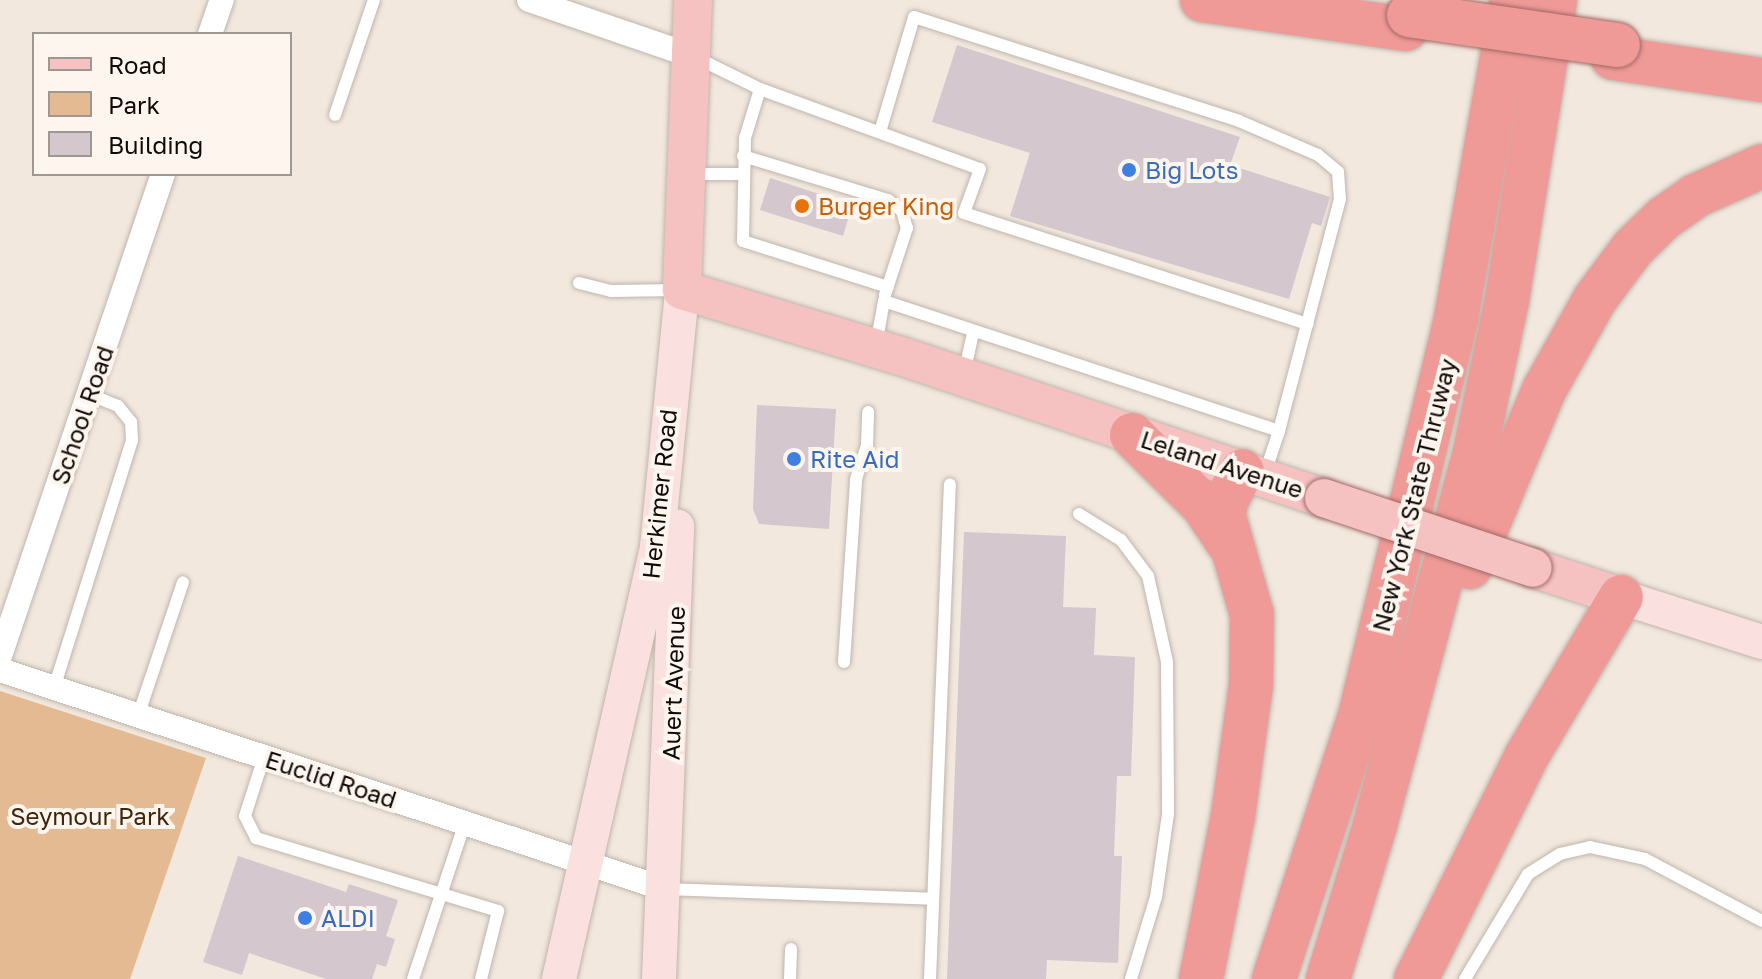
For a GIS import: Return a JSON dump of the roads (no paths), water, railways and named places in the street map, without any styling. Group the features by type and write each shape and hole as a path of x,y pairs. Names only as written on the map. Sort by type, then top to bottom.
{"highway":[{"path":"1202,0 1408,22 1616,52 1762,80"},
{"path":"1306,0 1408,22"},
{"name":"New York State Thruway","path":"1328,979 1375,825 1479,433 1507,300 1555,0"},
{"name":"New York State Thruway","path":"1274,979 1360,716 1456,318 1512,1"},
{"path":"1616,52 1762,66"},
{"path":"1375,825 1494,505 1544,390 1595,299 1633,248 1664,218 1695,196 1762,166"},
{"path":"1132,435 1203,505 1229,544"},
{"path":"1201,979 1233,816 1252,671 1252,615 1229,544 1225,503 1253,474"},
{"path":"1416,979 1526,757 1621,597"}],"main road":[{"name":"Herkimer Road","path":"559,979 657,547 682,290 693,0"},
{"name":"Leland Avenue","path":"682,290 875,348 1762,642"},
{"name":"Auert Avenue","path":"659,979 676,610 682,290"}],"street":[{"path":"211,32 222,0"},
{"path":"529,0 690,55"},
{"name":"School Road","path":"0,656 162,176"},
{"name":"Euclid Road","path":"0,670 662,888"}],"lane":[{"path":"335,115 374,0"},
{"path":"880,132 914,17 1239,121 1318,155 1338,172 1340,199 1279,431 1253,474"},
{"path":"690,55 760,89 980,169 964,213 1021,236 1307,324"},
{"path":"760,89 743,156 743,241 886,294 973,333 1279,431"},
{"path":"743,156 888,200 902,211 907,228 886,294 875,348"},
{"path":"686,174 741,174"},
{"path":"579,283 640,293 682,290"},
{"path":"963,377 973,333"},
{"path":"54,688 132,440 131,422 118,406 89,394"},
{"path":"844,662 856,479 867,445 868,412"},
{"path":"930,979 950,484"},
{"path":"1079,514 1121,540 1148,576 1167,662 1168,814 1156,897 1131,979"},
{"path":"138,716 183,582"},
{"path":"264,757 245,816 256,838 498,911 481,979"},
{"path":"413,979 465,823"},
{"path":"1465,979 1528,874 1560,854 1590,847 1645,859 1762,921"},
{"path":"662,888 933,899"},
{"path":"790,979 791,949"}],"place":[{"name":"Big Lots","path":"1129,170"},
{"name":"Burger King","path":"802,206"},
{"name":"Rite Aid","path":"794,459"},
{"name":"ALDI","path":"305,918"}],"park label":[{"name":"Seymour Park","path":"90,816"}]}
